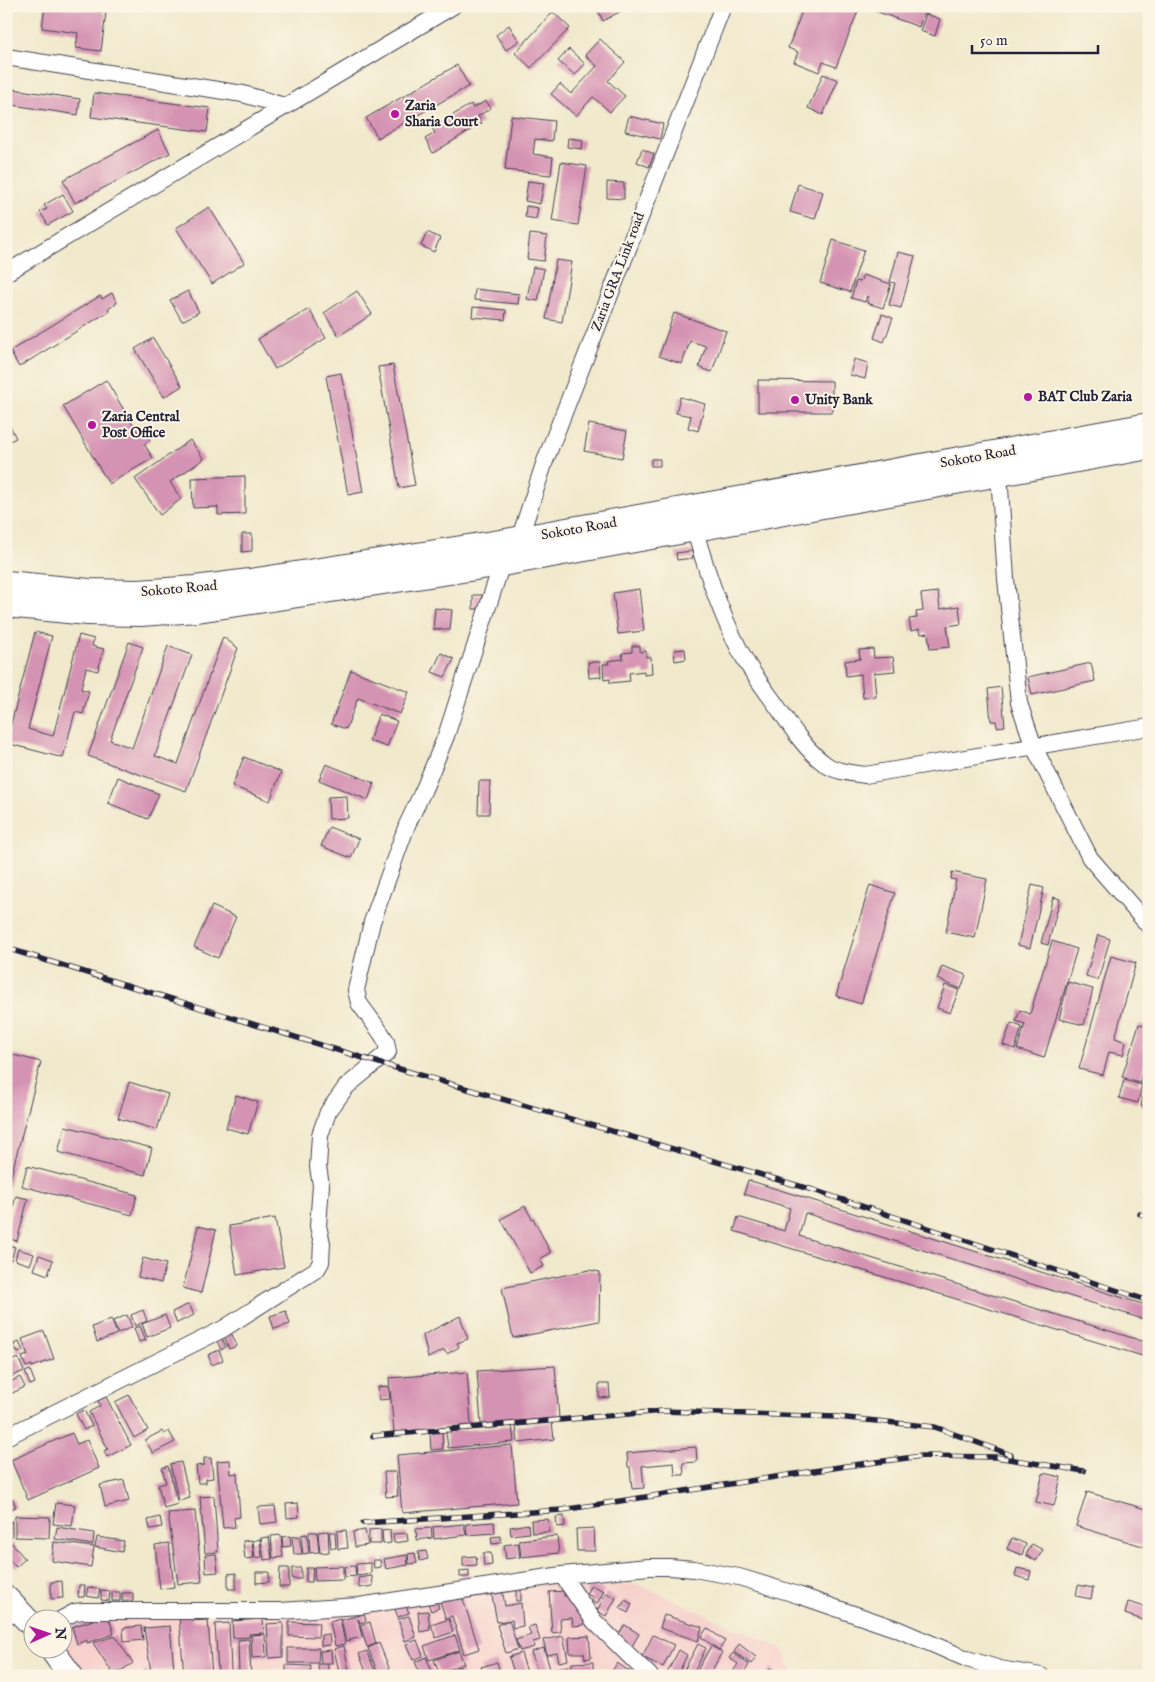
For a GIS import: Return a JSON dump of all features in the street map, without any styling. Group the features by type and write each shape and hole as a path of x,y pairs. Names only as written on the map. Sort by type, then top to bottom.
{"main road":[{"name":"Sokoto Road","path":"6,584 97,593 139,593 195,589 519,540 1149,426"},
{"name":"Sokoto Road","path":"6,604 88,612 150,612 252,601 502,563 1149,446"}],"street":[{"path":"6,273 453,6"},
{"name":"Zaria GRA Link road","path":"519,540 545,460 723,6"},
{"path":"6,57 243,94 284,106"},
{"path":"999,473 1006,579 1019,703 1034,747 1090,858 1149,926"},
{"path":"694,528 708,577 726,622 748,665 794,730 812,753 826,765 843,771 865,775 1149,727"},
{"path":"6,1437 223,1329 318,1268 321,1262 322,1243 318,1226 321,1185 318,1167 320,1135 328,1112 346,1087 388,1052 386,1041 358,1003 356,990 372,922 407,824 446,736 502,563"},
{"path":"72,1614 89,1611 280,1610 359,1606 562,1575 649,1567 670,1567 739,1577 897,1629 967,1659 1000,1669 1041,1676"},
{"path":"562,1575 594,1620 650,1676"},
{"path":"6,1598 22,1615"},
{"path":"59,1660 71,1676"}],"shaded area":[{"path":"583,1577 643,1586 782,1649 796,1676 78,1676 68,1660 72,1660 72,1633 90,1618 285,1615"}],"building":[{"path":"45,6 106,13 101,51 76,48 78,33 42,28"},
{"path":"596,6 630,6 603,21"},
{"path":"804,6 845,6 858,11 836,67 823,62 819,72 794,62 798,52 788,48"},
{"path":"871,6 926,6 919,27 870,9"},
{"path":"553,12 570,28 531,68 515,53"},
{"path":"926,14 940,19 935,36 920,31"},
{"path":"509,25 519,41 506,50 496,35"},
{"path":"600,39 625,62 608,81 625,96 610,112 593,97 576,116 551,94 560,84 571,94 597,66 585,55"},
{"path":"569,49 585,64 575,75 558,61"},
{"path":"457,65 469,86 378,138 366,118"},
{"path":"823,74 838,80 823,115 808,108"},
{"path":"6,88 80,99 78,115 6,104"},
{"path":"94,93 210,108 207,132 91,117"},
{"path":"486,101 491,108 478,116 482,123 433,153 425,139 435,133 432,128 471,104 473,108"},
{"path":"511,116 554,121 552,141 535,139 533,154 553,157 551,175 505,170"},
{"path":"629,116 663,124 660,139 625,131"},
{"path":"158,130 170,153 75,203 63,180"},
{"path":"568,138 583,140 582,149 567,147"},
{"path":"642,149 654,154 649,167 637,162"},
{"path":"561,162 587,166 578,225 552,221"},
{"path":"528,181 544,183 540,204 525,201"},
{"path":"607,182 624,183 624,199 607,198"},
{"path":"798,184 823,192 815,219 790,212"},
{"path":"63,194 73,211 48,225 40,212 47,209 44,205"},
{"path":"526,206 538,208 536,219 525,217"},
{"path":"209,207 244,263 212,284 176,228"},
{"path":"427,232 440,238 434,252 421,246"},
{"path":"530,234 547,236 544,261 527,259"},
{"path":"833,240 864,250 850,292 820,283"},
{"path":"898,252 915,256 901,308 889,305 895,283 890,282"},
{"path":"556,260 572,262 562,322 546,319"},
{"path":"533,267 544,269 538,301 527,299"},
{"path":"863,275 891,284 883,308 867,303 869,297 867,296 865,302 851,298 856,281 860,282"},
{"path":"475,289 519,294 518,304 474,300"},
{"path":"188,291 199,312 182,321 170,300"},
{"path":"357,291 372,314 339,336 324,313"},
{"path":"112,293 117,303 108,309 109,311 19,367 10,351 100,296 102,299"},
{"path":"473,307 506,310 505,320 472,317"},
{"path":"309,309 326,338 275,369 258,339"},
{"path":"674,313 726,331 712,372 699,367 706,346 690,341 682,364 659,356"},
{"path":"882,314 893,318 884,342 874,338"},
{"path":"153,338 182,386 164,397 135,349"},
{"path":"854,359 868,363 865,379 850,375"},
{"path":"393,365 415,485 399,488 378,367"},
{"path":"341,373 363,492 348,495 326,376"},
{"path":"106,380 137,432 143,428 150,440 144,444 153,458 109,484 63,406"},
{"path":"758,380 832,381 832,412 758,412"},
{"path":"680,397 705,404 698,431 688,428 691,416 676,413"},
{"path":"589,424 627,431 622,458 584,451"},
{"path":"10,426 16,438 6,443 6,429"},
{"path":"190,440 204,459 170,482 181,499 160,515 135,479"},
{"path":"651,459 660,459 660,466 651,466"},
{"path":"245,476 245,514 218,515 218,507 193,508 192,478"},
{"path":"242,534 252,534 252,551 242,552"},
{"path":"692,551 693,558 677,560 676,553"},
{"path":"639,589 644,631 618,634 613,593"},
{"path":"938,592 940,609 959,606 961,624 947,626 950,647 930,649 928,633 921,634 920,629 911,631 909,619 917,618 916,612 923,611 921,594"},
{"path":"473,595 482,595 482,609 473,609"},
{"path":"435,608 452,610 450,630 433,629"},
{"path":"35,632 52,636 28,729 53,736 79,635 94,639 92,646 104,649 98,671 86,668 81,689 89,691 83,714 75,712 63,758 6,743"},
{"path":"223,637 238,648 186,791 88,756 129,642 143,647 110,740 132,748 168,646 192,655 155,756 178,764"},
{"path":"632,646 640,646 640,652 646,651 646,657 651,657 652,674 644,675 644,671 629,673 630,681 610,683 610,679 604,680 603,664 609,664 608,661 623,659 622,653 632,652"},
{"path":"685,649 686,659 675,661 674,650"},
{"path":"873,649 874,658 893,657 895,671 874,673 876,697 863,698 861,674 846,676 845,661 860,659 859,650"},
{"path":"441,653 454,659 445,677 432,672"},
{"path":"588,662 600,662 601,677 589,678"},
{"path":"1091,663 1095,681 1032,695 1028,677"},
{"path":"351,670 409,692 400,714 358,698 346,729 331,724"},
{"path":"1001,687 1005,726 997,727 996,721 991,721 988,689"},
{"path":"379,714 397,721 387,747 369,741"},
{"path":"244,757 281,772 270,801 232,786"},
{"path":"326,764 374,783 368,800 319,780"},
{"path":"118,777 159,794 148,819 108,803"},
{"path":"479,781 490,781 489,814 478,814"},
{"path":"347,796 348,818 329,819 328,797"},
{"path":"329,827 359,839 351,858 321,846"},
{"path":"952,872 987,879 975,938 946,932 956,880 951,879"},
{"path":"870,885 895,893 861,1004 836,996"},
{"path":"1032,885 1044,888 1030,948 1018,945"},
{"path":"1053,897 1060,899 1048,945 1041,943"},
{"path":"212,906 236,917 218,958 194,947"},
{"path":"1098,935 1110,939 1098,980 1086,976"},
{"path":"1052,941 1077,949 1044,1058 1017,1049 1025,1024 1016,1021 1020,1010 1030,1014"},
{"path":"1111,956 1136,963 1115,1038 1126,1042 1123,1055 1109,1052 1103,1075 1079,1069"},
{"path":"942,966 966,975 961,989 937,979"},
{"path":"1068,982 1093,989 1084,1025 1059,1019"},
{"path":"945,985 959,990 950,1013 937,1008"},
{"path":"1011,1023 1022,1027 1015,1049 1003,1045"},
{"path":"1139,1024 1149,1027 1149,1053 1139,1083 1122,1077"},
{"path":"6,1053 41,1062 7,1191 6,1190"},
{"path":"1149,1062 1149,1086 1141,1084"},
{"path":"1124,1080 1142,1085 1138,1103 1119,1098"},
{"path":"129,1082 168,1094 157,1130 118,1118"},
{"path":"1145,1087 1149,1088 1149,1108 1141,1106"},
{"path":"236,1095 258,1102 248,1134 226,1128"},
{"path":"65,1126 152,1148 145,1175 58,1152"},
{"path":"27,1166 137,1195 132,1215 22,1186"},
{"path":"1146,1170 1149,1171 1149,1183 1143,1181"},
{"path":"748,1180 1149,1306 1149,1321 805,1213 799,1236 1149,1343 1149,1358 734,1231 738,1217 784,1231 790,1208 744,1194"},
{"path":"16,1196 28,1199 17,1241 6,1238"},
{"path":"525,1206 551,1253 540,1259 544,1266 530,1273 501,1219"},
{"path":"275,1218 284,1267 237,1275 229,1226"},
{"path":"198,1226 216,1230 201,1293 183,1288"},
{"path":"6,1244 15,1247 11,1260 6,1259"},
{"path":"18,1249 34,1254 30,1265 15,1260"},
{"path":"39,1255 53,1260 48,1275 34,1270"},
{"path":"143,1258 166,1264 161,1283 138,1277"},
{"path":"589,1270 600,1272 599,1321 513,1338 502,1288"},
{"path":"189,1304 194,1315 177,1323 172,1312"},
{"path":"143,1310 147,1321 135,1326 131,1315"},
{"path":"286,1311 290,1324 274,1329 270,1316"},
{"path":"127,1315 132,1327 118,1333 113,1321"},
{"path":"165,1315 170,1328 147,1337 142,1324"},
{"path":"460,1316 468,1339 457,1343 459,1347 447,1354 444,1350 428,1358 423,1335"},
{"path":"111,1319 117,1334 97,1342 92,1327"},
{"path":"140,1326 146,1340 139,1342 134,1328"},
{"path":"230,1330 237,1346 229,1349 223,1333"},
{"path":"44,1331 54,1359 32,1367 32,1365 26,1367 22,1357 28,1355 22,1339"},
{"path":"222,1338 226,1347 221,1350 217,1341"},
{"path":"19,1342 23,1351 18,1353 14,1344"},
{"path":"219,1350 223,1360 212,1365 208,1355"},
{"path":"18,1358 24,1371 6,1379 6,1363"},
{"path":"555,1366 559,1418 481,1424 477,1371"},
{"path":"30,1370 35,1383 30,1385 25,1372"},
{"path":"467,1372 471,1425 394,1432 389,1378"},
{"path":"20,1377 25,1387 6,1396 6,1384"},
{"path":"599,1384 609,1384 610,1397 599,1398"},
{"path":"388,1386 390,1399 379,1400 378,1387"},
{"path":"129,1395 148,1430 134,1438 115,1402"},
{"path":"106,1397 131,1445 107,1457 104,1451 108,1449 89,1412 100,1406 98,1401"},
{"path":"84,1410 92,1426 84,1430 76,1414"},
{"path":"552,1422 554,1439 518,1443 516,1426"},
{"path":"512,1426 514,1442 448,1448 446,1432"},
{"path":"162,1431 164,1434 169,1431 175,1442 153,1453 145,1440"},
{"path":"442,1432 443,1449 431,1450 430,1433"},
{"path":"72,1433 77,1444 87,1440 99,1468 28,1500 11,1460"},
{"path":"512,1445 517,1503 402,1513 397,1455"},
{"path":"696,1447 697,1462 683,1463 684,1475 675,1475 674,1463 642,1466 644,1488 632,1489 627,1453"},
{"path":"204,1458 211,1458 213,1478 206,1479 206,1483 198,1483 196,1466 204,1465"},
{"path":"230,1460 231,1474 237,1473 240,1517 234,1518 235,1527 223,1528 217,1461"},
{"path":"181,1462 190,1498 179,1501 170,1464"},
{"path":"168,1466 178,1504 164,1508 158,1485 166,1483 162,1468"},
{"path":"384,1472 396,1472 398,1496 386,1497"},
{"path":"1043,1473 1061,1477 1054,1506 1036,1502"},
{"path":"124,1480 129,1501 105,1507 100,1485"},
{"path":"1087,1492 1149,1510 1149,1548 1076,1526"},
{"path":"214,1496 218,1552 205,1553 200,1497"},
{"path":"12,1498 16,1507 6,1511 6,1500"},
{"path":"56,1503 75,1505 72,1526 53,1524"},
{"path":"298,1503 299,1517 287,1518 286,1504"},
{"path":"275,1506 277,1522 260,1524 258,1507"},
{"path":"195,1511 202,1582 178,1584 168,1513"},
{"path":"15,1516 50,1517 49,1538 15,1537"},
{"path":"564,1516 565,1526 557,1527 556,1517"},
{"path":"160,1517 162,1527 150,1529 148,1520"},
{"path":"548,1519 549,1532 532,1533 531,1520"},
{"path":"12,1521 12,1536 6,1540 6,1524"},
{"path":"494,1522 495,1533 467,1535 466,1524"},
{"path":"464,1524 466,1535 434,1539 433,1527"},
{"path":"528,1524 529,1533 511,1535 510,1527"},
{"path":"57,1527 94,1533 93,1545 55,1539"},
{"path":"431,1528 432,1538 417,1540 416,1529"},
{"path":"594,1528 595,1551 577,1551 576,1529"},
{"path":"381,1529 381,1544 369,1544 369,1530"},
{"path":"346,1530 348,1548 338,1549 337,1531"},
{"path":"365,1530 368,1545 355,1547 353,1532"},
{"path":"390,1530 391,1543 383,1544 382,1531"},
{"path":"328,1531 329,1552 320,1553 318,1532"},
{"path":"309,1532 317,1532 319,1552 310,1553"},
{"path":"329,1532 335,1532 336,1548 331,1548"},
{"path":"407,1533 408,1541 394,1543 393,1534"},
{"path":"307,1534 309,1553 303,1554 301,1535"},
{"path":"281,1535 283,1557 273,1558 271,1536"},
{"path":"290,1536 291,1546 283,1547 282,1537"},
{"path":"299,1536 302,1554 294,1554 292,1537"},
{"path":"501,1536 501,1543 492,1544 491,1537"},
{"path":"557,1536 559,1553 521,1557 519,1540"},
{"path":"97,1537 124,1541 122,1552 95,1547"},
{"path":"269,1537 272,1559 264,1560 261,1538"},
{"path":"1012,1538 1026,1544 1022,1555 1007,1549"},
{"path":"260,1539 262,1557 255,1558 253,1541"},
{"path":"252,1540 254,1558 245,1559 243,1541"},
{"path":"54,1542 94,1547 91,1567 52,1561"},
{"path":"12,1543 25,1559 16,1567 6,1556 6,1548"},
{"path":"169,1543 174,1587 160,1589 155,1545"},
{"path":"518,1543 520,1557 506,1559 504,1545"},
{"path":"1032,1544 1043,1550 1036,1561 1026,1555"},
{"path":"426,1551 428,1559 420,1561 418,1552"},
{"path":"415,1553 417,1563 409,1564 408,1554"},
{"path":"483,1553 491,1553 492,1565 484,1566"},
{"path":"216,1554 218,1572 206,1573 205,1555"},
{"path":"407,1555 408,1565 386,1569 384,1559"},
{"path":"476,1556 477,1565 463,1566 463,1557"},
{"path":"373,1560 380,1560 381,1567 374,1568"},
{"path":"371,1563 371,1574 357,1576 356,1564"},
{"path":"343,1566 343,1580 315,1581 314,1567"},
{"path":"355,1566 356,1576 345,1577 344,1567"},
{"path":"280,1568 289,1568 289,1587 279,1587"},
{"path":"292,1568 301,1568 301,1579 292,1579"},
{"path":"306,1568 313,1568 312,1582 306,1582"},
{"path":"1017,1568 1031,1571 1029,1580 1015,1576"},
{"path":"469,1570 469,1577 460,1577 460,1571"},
{"path":"256,1572 269,1572 269,1582 256,1583"},
{"path":"236,1573 236,1589 228,1589 228,1574"},
{"path":"372,1576 373,1586 359,1588 358,1578"},
{"path":"62,1581 63,1598 51,1599 51,1582"},
{"path":"79,1585 85,1585 84,1597 78,1597"},
{"path":"591,1585 604,1591 597,1604 591,1601 593,1597 586,1594"},
{"path":"1078,1585 1093,1588 1091,1599 1076,1596"},
{"path":"88,1587 100,1589 98,1598 86,1596"},
{"path":"502,1588 505,1606 521,1603 523,1626 513,1628 512,1620 497,1622 491,1590"},
{"path":"516,1588 521,1588 521,1601 516,1601"},
{"path":"101,1590 110,1591 109,1601 101,1600"},
{"path":"564,1591 564,1596 569,1596 569,1600 576,1599 583,1609 584,1625 573,1626 572,1618 560,1619 561,1632 552,1633 549,1592"},
{"path":"112,1592 120,1592 120,1601 112,1601"},
{"path":"122,1593 133,1593 133,1601 122,1601"},
{"path":"606,1593 616,1598 606,1616 597,1611"},
{"path":"447,1595 449,1601 462,1596 479,1649 464,1654 452,1616 446,1619 439,1598"},
{"path":"435,1597 439,1608 431,1611 427,1600"},
{"path":"404,1600 409,1613 398,1617 393,1604"},
{"path":"625,1600 632,1604 628,1613 620,1608"},
{"path":"1128,1602 1149,1608 1149,1622 1125,1614"},
{"path":"428,1611 430,1630 420,1632 418,1612"},
{"path":"364,1614 366,1621 360,1623 358,1619 362,1637 346,1641 341,1620"},
{"path":"108,1615 114,1634 87,1643 87,1640 77,1644 72,1627"},
{"path":"191,1615 192,1621 208,1620 212,1676 184,1676 179,1616"},
{"path":"664,1615 702,1627 698,1641 660,1628"},
{"path":"409,1616 416,1637 405,1641 398,1619"},
{"path":"263,1619 264,1633 249,1634 250,1637 233,1638 232,1621"},
{"path":"340,1619 345,1644 335,1646 330,1622"},
{"path":"449,1619 453,1632 436,1638 431,1625"},
{"path":"6,1620 11,1626 6,1631"},
{"path":"509,1620 518,1649 506,1653 497,1625"},
{"path":"289,1622 319,1623 318,1637 289,1636"},
{"path":"370,1622 376,1644 367,1647 360,1625"},
{"path":"229,1623 231,1671 218,1672 215,1624"},
{"path":"283,1623 283,1657 269,1658 267,1624"},
{"path":"535,1625 540,1640 533,1642 534,1647 520,1651 516,1640 531,1635 528,1627"},
{"path":"625,1625 639,1634 632,1646 617,1637"},
{"path":"141,1626 143,1640 124,1642 123,1628"},
{"path":"170,1626 174,1669 151,1672 144,1628"},
{"path":"707,1628 725,1641 719,1650 701,1637"},
{"path":"265,1634 266,1657 252,1658 251,1635"},
{"path":"329,1634 330,1645 321,1646 321,1635"},
{"path":"455,1635 460,1650 429,1660 424,1646"},
{"path":"653,1635 674,1645 663,1667 642,1657"},
{"path":"115,1636 133,1663 114,1675 93,1643"},
{"path":"563,1636 568,1660 559,1662 557,1653 547,1655 543,1640"},
{"path":"589,1636 591,1658 585,1659 584,1653 570,1653 569,1637"},
{"path":"249,1639 251,1676 239,1676 238,1640"},
{"path":"417,1640 423,1656 413,1660 406,1644"},
{"path":"379,1643 392,1675 390,1676 379,1676 368,1648"},
{"path":"698,1644 706,1648 692,1676 681,1676"},
{"path":"739,1644 756,1657 751,1664 734,1652"},
{"path":"344,1646 350,1676 340,1676 334,1649"},
{"path":"711,1646 722,1652 709,1676 694,1676"},
{"path":"288,1648 319,1648 318,1663 288,1663"},
{"path":"544,1648 552,1676 539,1676 531,1652"},
{"path":"331,1650 332,1663 321,1663 320,1651"},
{"path":"679,1650 687,1655 677,1676 672,1676 667,1673"},
{"path":"367,1651 375,1671 367,1674 359,1654"},
{"path":"459,1651 464,1664 439,1673 434,1660"},
{"path":"521,1653 528,1676 515,1676 509,1657"},
{"path":"733,1653 749,1665 742,1676 730,1676 738,1664 729,1658"},
{"path":"426,1657 434,1676 421,1676 415,1662"},
{"path":"497,1662 501,1676 484,1676 481,1667"},
{"path":"593,1662 593,1670 582,1671 582,1676 572,1676 572,1663"},
{"path":"617,1663 637,1676 609,1676"},
{"path":"318,1664 328,1664 328,1676 319,1676"},
{"path":"286,1665 311,1666 310,1676 286,1676"},
{"path":"569,1666 570,1676 554,1674 554,1668"},
{"path":"460,1667 463,1676 437,1676"},
{"path":"771,1668 779,1676 765,1675"},
{"path":"145,1670 154,1676 141,1676"},
{"path":"258,1672 274,1673 274,1676 257,1676"}],"railway":[{"path":"6,948 386,1065 813,1190 1149,1301"},
{"path":"1140,1214 1149,1217"},
{"path":"373,1436 663,1411 837,1417 935,1427 1011,1455"},
{"path":"363,1523 562,1510 922,1456 996,1457 1084,1471"}],"place":[{"name":"Zaria Sharia Court","path":"395,114"},
{"name":"BAT Club Zaria","path":"1028,397"},
{"name":"Unity Bank","path":"795,400"},
{"name":"Zaria Central Post Office","path":"92,425"}]}
